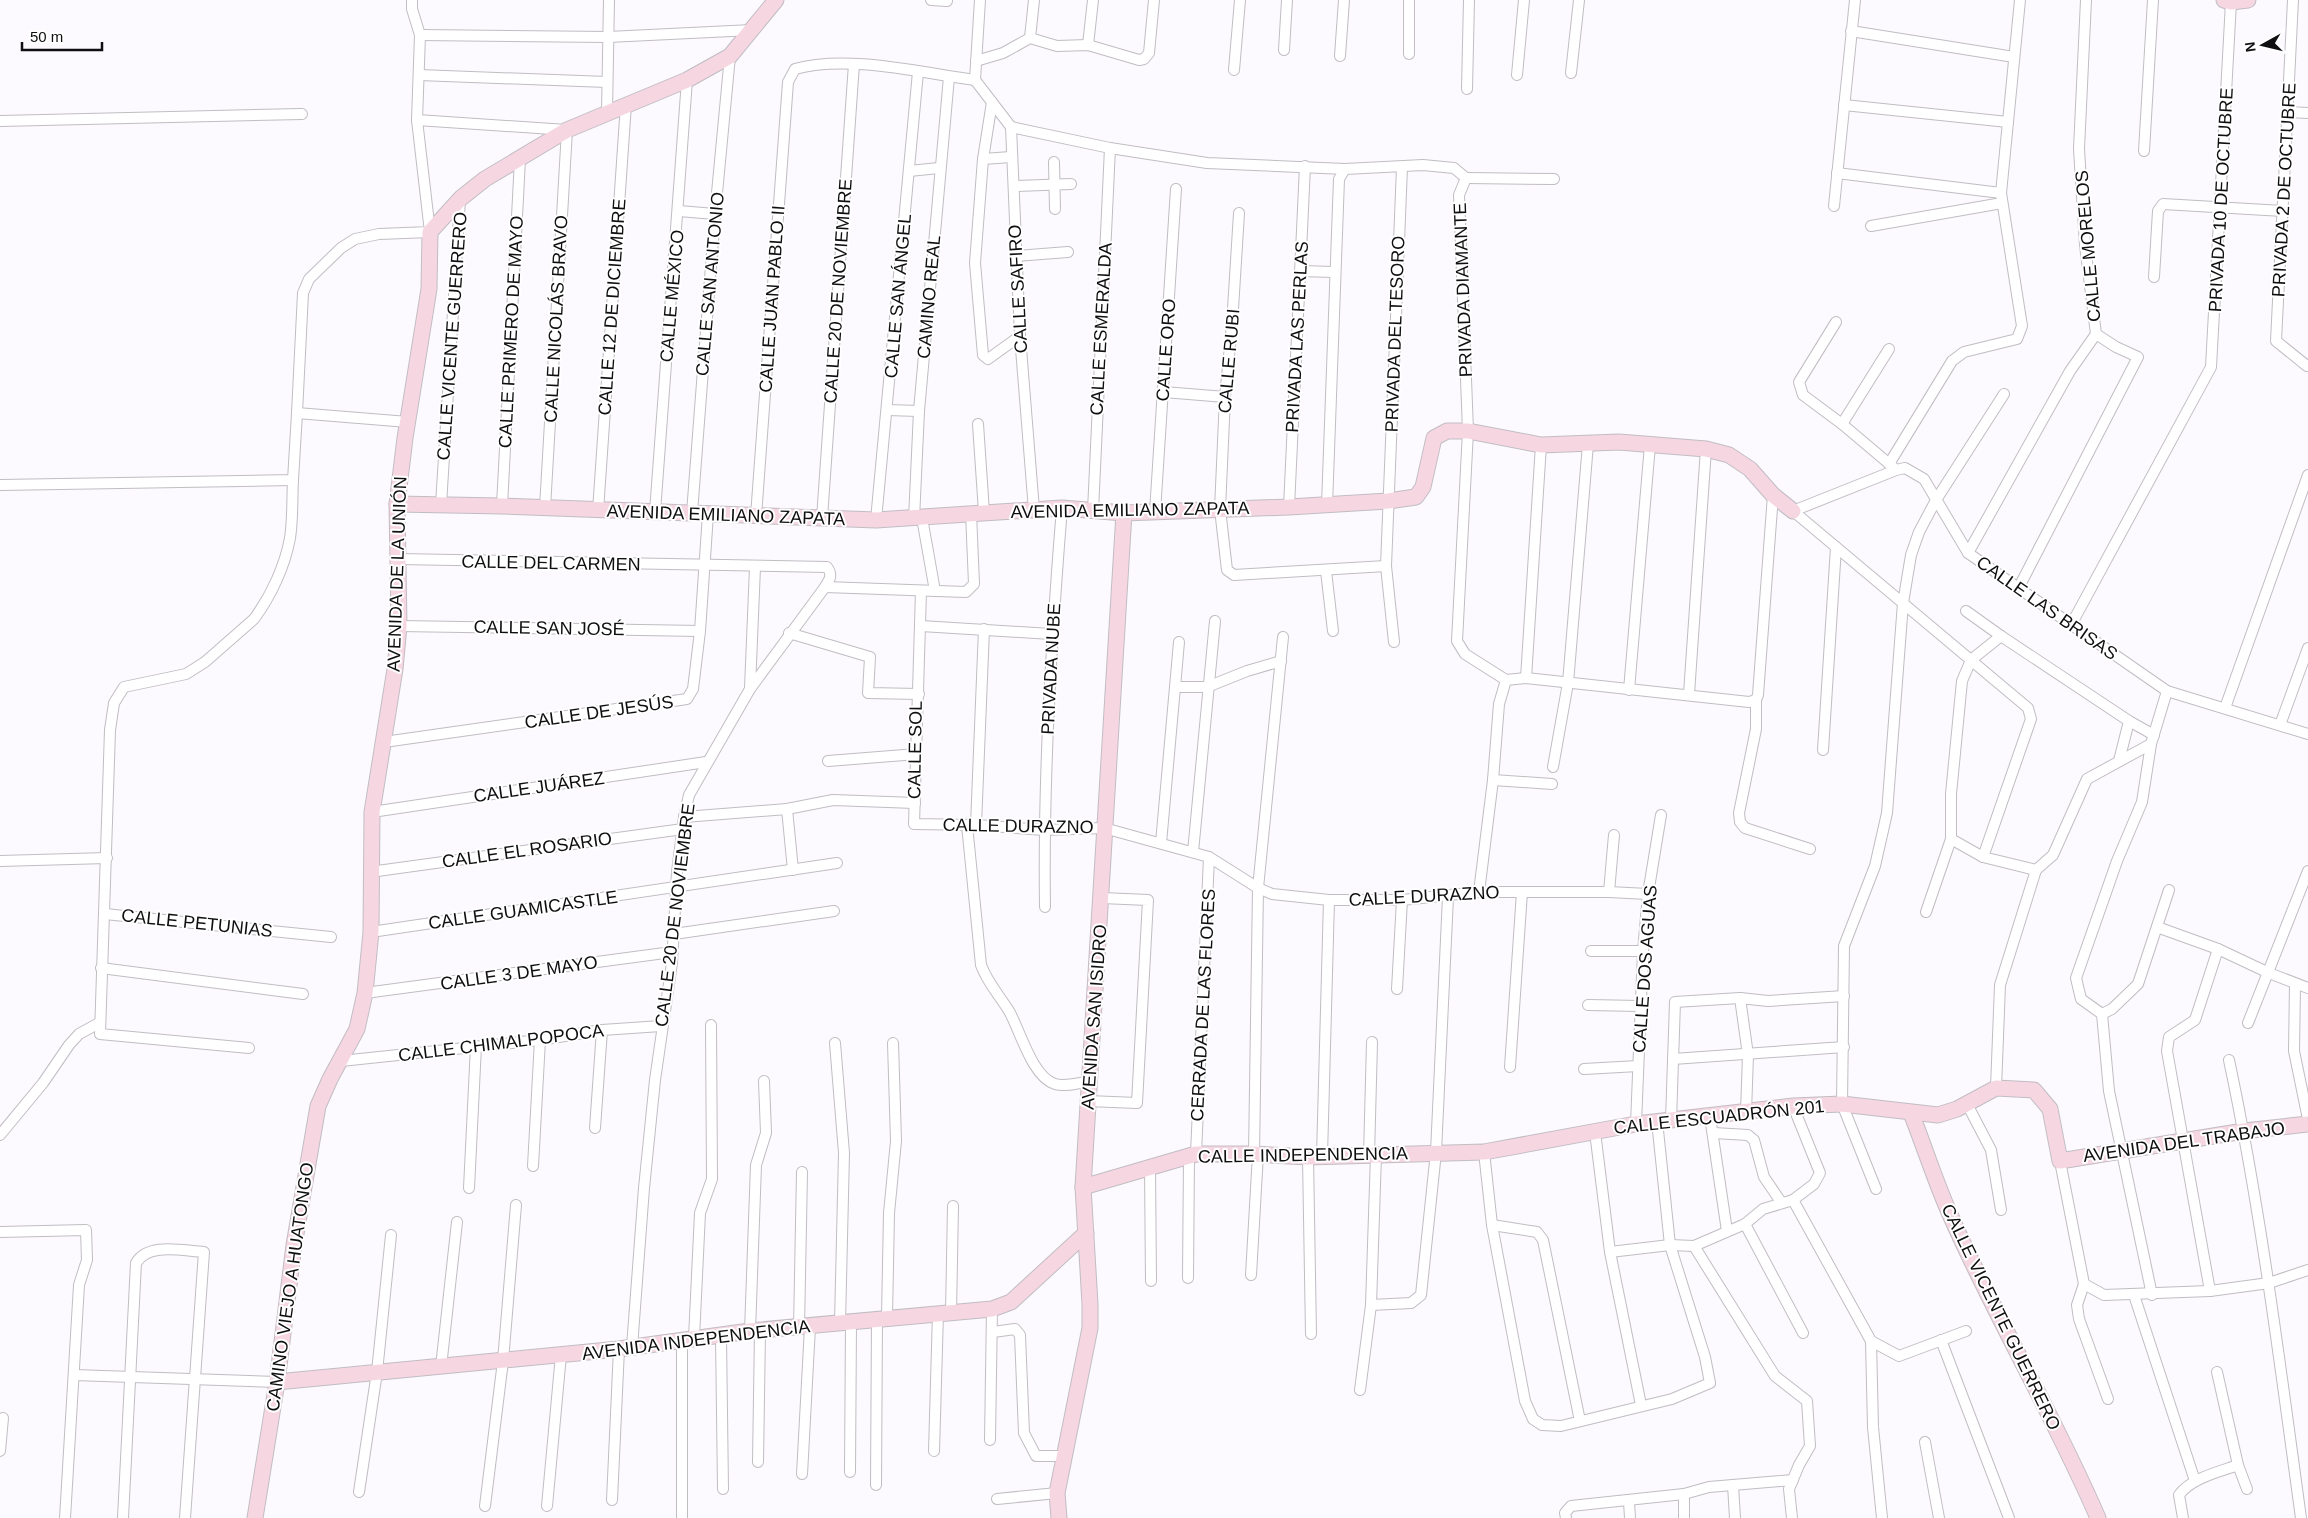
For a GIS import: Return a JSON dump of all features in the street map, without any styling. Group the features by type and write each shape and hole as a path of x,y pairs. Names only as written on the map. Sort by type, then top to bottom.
{"main road":[{"path":"520,159 567,130 687,80 730,56 776,0"},
{"path":"2227,1 2248,0"},
{"name":"CALLE VICENTE GUERRERO","path":"460,198 485,179 520,159"},
{"path":"430,232 460,198"},
{"name":"AVENIDA DE LA UNIÓN","path":"341,1061 357,1029 365,993 371,932 372,812 395,669 399,626 398,504 408,422 429,289 430,232"},
{"name":"AVENIDA EMILIANO ZAPATA","path":"398,504 876,520 1062,508 1124,513 1289,508 1388,501 1416,497 1423,487 1434,438 1447,431 1468,431 1541,445 1619,442 1706,449 1729,455 1750,469 1773,495 1793,511"},
{"name":"AVENIDA SAN ISIDRO","path":"1059,1518 1057,1493 1090,1328 1083,1187 1124,513"},
{"name":"CAMINO VIEJO A HUATONGO","path":"256,1518 277,1382 294,1245 318,1106 330,1079 341,1061"},
{"path":"1996,1088 2034,1090 2045,1102 2050,1109 2060,1161"},
{"name":"CALLE ESCUADRÓN 201","path":"1436,1152 1484,1152 1636,1124 1793,1106 1842,1104 1938,1115 1957,1110 1996,1088"},
{"name":"CALLE VICENTE GUERRERO","path":"1911,1113 1951,1218 2023,1366 2078,1470 2098,1518"},
{"name":"AVENIDA DEL TRABAJO","path":"2060,1161 2121,1149 2244,1131 2308,1124"},
{"name":"CALLE INDEPENDENCIA","path":"1083,1187 1193,1156 1256,1154 1373,1156 1436,1152"},
{"name":"AVENIDA INDEPENDENCIA","path":"277,1382 561,1355 755,1331 882,1318 992,1309 1011,1302 1086,1233"}],"street":[{"path":"412,0 412,9 420,35 417,120 430,232"},
{"path":"607,112 610,0"},
{"path":"931,0 947,1"},
{"path":"980,0 975,80 1011,127 1110,148 1207,163 1345,169 1423,165 1454,168 1466,178"},
{"path":"1030,38 1034,0"},
{"path":"1088,46 1093,0"},
{"path":"976,61 1003,53 1030,38 1057,46 1088,46 1139,60 1144,59 1149,53 1154,0"},
{"path":"1234,70 1240,0"},
{"path":"1284,50 1287,0"},
{"path":"1340,56 1344,0"},
{"path":"1409,0 1409,54"},
{"path":"1467,89 1469,0"},
{"path":"1517,75 1524,0"},
{"path":"1571,73 1579,0"},
{"path":"1834,206 1855,0"},
{"path":"1983,858 2031,719 2028,708 1793,511 1893,467 1952,361 1964,352 2017,339 2022,326 2001,198 2020,0"},
{"name":"CALLE MORELOS","path":"2018,588 2138,357 2116,347 2096,334 2085,245 2079,149 2086,0"},
{"path":"2144,151 2153,0"},
{"name":"PRIVADA 2 DE OCTUBRE","path":"2293,0 2276,341 2307,361"},
{"name":"PRIVADA 10 DE OCTUBRE","path":"2071,625 2211,368 2220,208 2227,1"},
{"path":"420,35 608,37 752,30"},
{"path":"1851,31 2014,57"},
{"name":"CALLE SAN ANTONIO","path":"692,513 715,214 730,56"},
{"path":"854,64 975,80"},
{"name":"CALLE JUAN PABLO II","path":"756,516 788,82 795,68 854,64"},
{"name":"CALLE 20 DE NOVIEMBRE","path":"822,518 854,64"},
{"name":"CALLE SAN ÁNGEL","path":"876,520 918,72"},
{"path":"419,75 607,82"},
{"name":"CAMINO REAL","path":"935,591 918,518 920,411 939,168 949,77"},
{"name":"CALLE MÉXICO","path":"655,512 679,211 687,80"},
{"path":"992,102 982,159 975,263 982,355 988,359 994,357 1020,336"},
{"name":"CALLE 12 DE DICIEMBRE","path":"598,510 626,104"},
{"path":"1844,105 2008,122"},
{"path":"2288,112 2308,113"},
{"path":"0,121 302,114"},
{"path":"417,120 567,130"},
{"name":"CALLE SAFIRO","path":"1011,127 1015,256 1034,510"},
{"name":"CALLE NICOLÁS BRAVO","path":"545,508 567,130"},
{"name":"CALLE ESMERALDA","path":"1093,511 1110,148"},
{"path":"982,159 1011,157"},
{"name":"CALLE PRIMERO DE MAYO","path":"502,506 520,159"},
{"path":"1054,162 1055,209"},
{"name":"PRIVADA LAS PERLAS","path":"1289,508 1305,166"},
{"name":"PRIVADA DEL TESORO","path":"1394,642 1386,566 1402,167"},
{"path":"910,171 939,168"},
{"path":"1327,505 1337,190 1339,179 1345,169"},
{"path":"1837,173 2001,198"},
{"name":"PRIVADA DIAMANTE","path":"1506,680 1465,654 1457,641 1468,431 1459,195 1466,178 1554,179"},
{"path":"1014,186 1071,184"},
{"name":"CALLE ORO","path":"1156,512 1176,189"},
{"name":"CALLE VICENTE GUERRERO","path":"442,505 460,198"},
{"path":"1871,226 2001,198"},
{"path":"2154,277 2158,212 2163,204 2283,211"},
{"path":"679,211 715,214"},
{"name":"CALLE RUBI","path":"1239,213 1232,326 1225,397 1220,509 1226,570 1234,575 1326,571"},
{"name":"CALLE PETUNIAS","path":"331,937 105,914 110,730 114,704 117,695 124,687 186,674 205,662 254,619 260,611 285,557 290,537 303,293 308,279 341,248 355,239 379,234 430,232"},
{"path":"1015,256 1068,252"},
{"path":"1300,271 1334,272"},
{"path":"1836,322 1799,382 1803,395 1842,424 1893,467"},
{"path":"1968,553 2070,371 2096,334"},
{"path":"1842,424 1889,349"},
{"path":"1164,392 1225,397"},
{"path":"1876,1189 1842,1104 1844,946 1875,866 1887,812 1903,604 1911,555 1919,532 1936,500 2004,394"},
{"path":"887,410 920,411"},
{"path":"297,413 408,422"},
{"path":"825,587 966,592 974,584 978,513 978,424"},
{"path":"1552,767 1568,683 1588,444"},
{"path":"1526,678 1541,445"},
{"path":"1629,690 1650,445"},
{"path":"1689,694 1706,449"},
{"name":"CALLE LAS BRISAS","path":"1893,467 1905,468 1924,479 1968,553 2167,691 2308,734"},
{"path":"2225,708 2308,477"},
{"path":"0,485 293,480"},
{"path":"1773,495 1756,700 1756,729 1739,813 1740,822 1745,828 1810,849"},
{"name":"PRIVADA NUBE","path":"1045,907 1044,830 1051,634 1062,508"},
{"name":"CALLE DE JESÚS","path":"384,742 687,699 693,689 700,630 708,514"},
{"path":"1823,750 1836,547"},
{"name":"CALLE DEL CARMEN","path":"398,560 755,567"},
{"path":"1333,631 1326,571 1386,566"},
{"path":"750,689 755,567 827,567 831,572 831,578 825,587"},
{"name":"CALLE 20 DE NOVIEMBRE","path":"612,1500 626,1348 661,1026 674,934 676,887 684,817 689,795 706,762 750,689 789,633 825,587"},
{"path":"919,694 921,591"},
{"path":"1966,611 2153,739"},
{"path":"1193,852 1214,621"},
{"name":"CALLE SAN JOSÉ","path":"399,626 700,630"},
{"path":"921,626 1051,634"},
{"path":"984,629 971,825 981,965 986,977 1010,1013 1028,1054 1046,1079 1055,1084 1064,1085 1089,1081"},
{"name":"CALLE SOL","path":"789,633 870,657 868,693 919,694 914,824"},
{"path":"1926,912 1950,840 1951,794 1962,681 1971,660 2001,636"},
{"path":"1251,1275 1256,1154 1258,888 1283,637"},
{"path":"1161,843 1179,642"},
{"path":"2280,725 2308,648"},
{"path":"1175,686 1207,687 1247,671 1281,661"},
{"path":"1479,892 1493,780 1499,704 1506,680 1526,678 1629,690 1689,694 1749,702 1756,700"},
{"path":"2152,1295 2109,1091 2102,1014 2081,999 2076,978 2117,861 2142,802 2153,739 2167,691"},
{"path":"2119,761 2129,721"},
{"path":"1996,1088 2000,985 2036,870 2053,855 2087,779 2153,739"},
{"path":"828,761 917,754"},
{"name":"CALLE JUÁREZ","path":"372,812 706,762"},
{"path":"1493,780 1552,784"},
{"path":"684,817 787,809 833,800 915,803"},
{"path":"787,809 793,870"},
{"name":"CALLE DOS AGUAS","path":"1636,1124 1643,951 1648,894 1661,815"},
{"name":"CALLE DURAZNO","path":"914,824 971,825 1044,830 1104,828 1210,856 1258,888 1272,894 1329,900 1402,900 1448,897 1479,892 1609,892 1648,894"},
{"name":"CALLE EL ROSARIO","path":"370,872 683,829"},
{"path":"1609,892 1614,835"},
{"path":"1950,840 1983,858 2036,870"},
{"name":"CERRADA DE LAS FLORES","path":"1188,1278 1210,856"},
{"path":"0,861 107,858"},
{"path":"676,887 837,863"},
{"path":"2248,1024 2308,871"},
{"name":"CALLE GUAMICASTLE","path":"371,932 676,887"},
{"path":"2102,1014 2112,1009 2138,984 2169,890"},
{"path":"1510,1067 1522,892"},
{"path":"1371,1305 1411,1302 1421,1295 1436,1152 1448,897"},
{"path":"1088,1101 1136,1103 1148,900 1102,898"},
{"path":"1311,1334 1315,1156 1329,900"},
{"path":"1397,989 1402,900"},
{"path":"674,934 834,912"},
{"path":"105,914 101,968 100,1034 249,1048"},
{"path":"2157,927 2218,949 2269,973 2308,988"},
{"path":"2210,1292 2167,1051 2168,1037 2194,1020 2218,949"},
{"path":"1591,950 1643,951"},
{"name":"CALLE 3 DE MAYO","path":"365,993 672,952"},
{"path":"101,968 303,994"},
{"path":"2296,984 2294,1051 2308,1119"},
{"path":"1484,1152 1492,1225 1525,1401 1532,1419 1542,1425 1561,1426 1672,1399 1710,1382 1705,1357 1670,1245 1664,1121 1673,1060 1675,1002 1740,998 1768,1002 1844,996"},
{"path":"1740,998 1748,1055 1746,1112"},
{"path":"1588,1005 1640,1006"},
{"path":"0,1135 43,1083 79,1034 99,1023"},
{"path":"682,1518 688,1339 700,1213 712,1179 711,1025"},
{"name":"CALLE CHIMALPOPOCA","path":"341,1061 540,1040 602,1030 661,1026"},
{"path":"595,1128 602,1030"},
{"path":"533,1166 540,1040"},
{"path":"1360,1390 1371,1305 1372,1042"},
{"path":"835,1043 844,1153 850,1472"},
{"path":"876,1485 882,1318 896,1141 893,1043"},
{"path":"469,1188 476,1046"},
{"path":"1673,1060 1844,1046"},
{"path":"2229,1060 2244,1131 2268,1283 2301,1518"},
{"path":"1584,1069 1638,1066"},
{"path":"758,1462 755,1331 756,1165 766,1133 764,1081"},
{"path":"1967,1104 1990,1150 2001,1210"},
{"path":"1610,1252 1670,1245 1694,1246 1745,1224 1763,1209 1781,1202 1793,1200 1814,1184 1820,1173 1793,1106"},
{"path":"1710,1117 1714,1133 1727,1231"},
{"path":"1595,1132 1610,1252 1641,1405"},
{"path":"1714,1133 1748,1135 1754,1140 1764,1177 1781,1202"},
{"path":"2060,1161 2084,1284 2077,1305 2079,1319 2108,1399"},
{"path":"1150,1169 1152,1282"},
{"path":"802,1172 804,1327 802,1474"},
{"path":"1793,1200 1871,1342 1873,1427 1882,1518"},
{"path":"484,1506 503,1361 516,1205"},
{"path":"934,1451 953,1206"},
{"path":"441,1367 457,1222"},
{"path":"1745,1224 1803,1333"},
{"path":"1492,1225 1537,1232 1543,1240 1580,1421"},
{"path":"0,1232 86,1230 87,1260 79,1285 64,1518"},
{"path":"359,1492 377,1372 391,1235"},
{"path":"1694,1246 1775,1376 1807,1400 1810,1446 1789,1489 1792,1518"},
{"path":"123,1518 136,1263 141,1255 149,1251 204,1252 184,1518"},
{"path":"2084,1284 2104,1296 2210,1292 2268,1283 2308,1270"},
{"path":"2134,1295 2196,1481"},
{"path":"990,1440 992,1309"},
{"path":"992,1332 1015,1329 1020,1334 1024,1433 1036,1456 1064,1456"},
{"path":"1871,1342 1899,1356 1966,1330"},
{"path":"722,1336 724,1489"},
{"path":"1941,1340 2009,1518"},
{"path":"547,1506 561,1355"},
{"path":"2217,1372 2238,1466 2246,1489"},
{"path":"74,1375 194,1381 277,1382"},
{"path":"0,1451 3,1418"},
{"path":"1925,1442 1939,1518"},
{"path":"2183,1518 2179,1495 2196,1481 2238,1466"},
{"path":"1566,1518 1565,1513 1571,1506 1629,1502 1640,1498 1684,1494 1709,1487 1793,1480"},
{"path":"1732,1485 1735,1518"},
{"path":"997,1499 1057,1493"},
{"path":"1684,1494 1684,1518"},
{"path":"1629,1502 1630,1518"}]}
